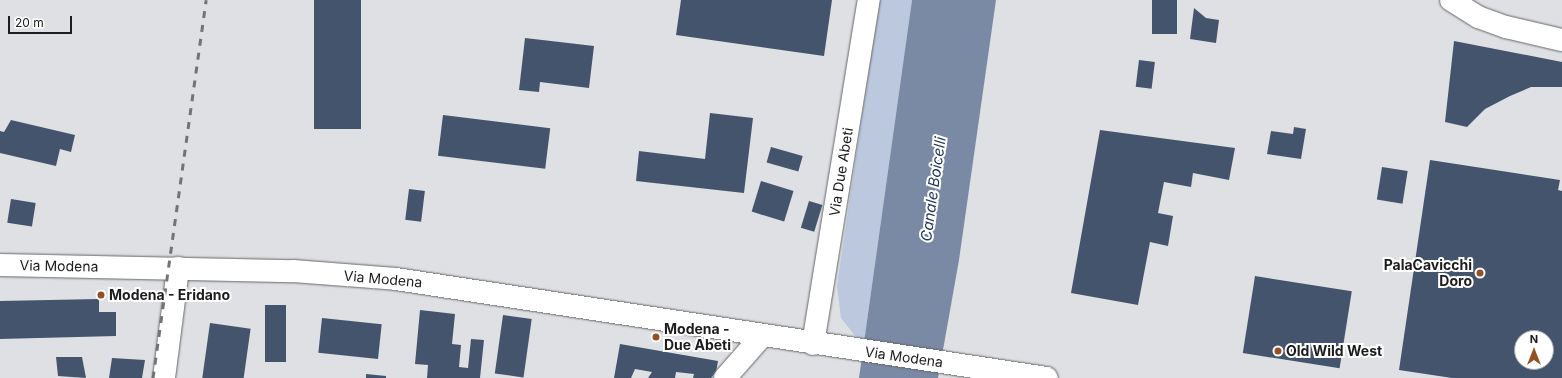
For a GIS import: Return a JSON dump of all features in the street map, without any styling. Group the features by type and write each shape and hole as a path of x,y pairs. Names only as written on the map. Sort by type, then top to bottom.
{"main road":[{"name":"Via Due Abeti","path":"813,344 869,0"},
{"path":"1451,0 1478,17 1506,27 1562,40"},
{"name":"Via Modena","path":"0,265 293,271 431,283 813,344 956,364 1010,375 1047,378"},
{"path":"164,378 178,268"},
{"path":"725,378 762,336"}],"shaded area":[{"path":"879,0 912,0 864,342 856,337 841,318 837,286"}],"water":[{"name":"Canale Boicelli","path":"912,0 996,0 959,260 938,378 859,378"}],"building":[{"path":"314,0 361,0 361,129 314,129"},
{"path":"681,0 832,0 824,56 676,35"},
{"path":"1152,0 1177,0 1177,34 1152,34"},
{"path":"1194,8 1206,18 1219,20 1216,43 1190,39"},
{"path":"525,38 594,46 589,88 540,82 539,92 519,90"},
{"path":"1454,41 1562,62 1562,87 1531,87 1485,109 1467,127 1445,122"},
{"path":"1139,60 1155,62 1152,89 1136,87"},
{"path":"710,113 753,118 744,193 636,181 639,151 705,159"},
{"path":"443,115 550,128 545,169 438,156"},
{"path":"11,120 75,135 71,152 60,149 56,166 0,153 0,131 4,132"},
{"path":"1294,127 1306,129 1301,159 1267,154 1271,131 1293,134"},
{"path":"1100,130 1235,148 1229,180 1193,173 1191,187 1164,182 1158,213 1173,216 1168,246 1150,242 1138,305 1071,293"},
{"path":"771,147 803,156 798,171 767,162"},
{"name":"PalaCavicchi Doro","path":"1430,160 1560,180 1558,190 1562,191 1562,378 1452,378 1399,370"},
{"path":"1382,167 1408,171 1403,204 1377,200"},
{"path":"761,181 794,191 784,222 752,212"},
{"path":"409,189 425,191 421,222 405,220"},
{"path":"11,199 36,203 32,227 7,223"},
{"path":"809,201 822,205 814,232 801,228"},
{"path":"1255,276 1352,291 1340,368 1243,353"},
{"path":"99,299 99,312 116,312 116,336 0,339 0,301"},
{"path":"265,305 286,305 286,362 265,362"},
{"path":"420,310 455,314 452,344 461,345 459,367 468,368 471,339 484,340 480,378 427,378 428,365 415,364"},
{"path":"503,315 532,319 524,377 495,373"},
{"path":"322,318 382,324 378,359 318,353"},
{"path":"210,323 251,329 244,378 202,378"},
{"path":"620,344 718,361 716,372 711,378 693,378 694,374 676,372 675,378 648,378 652,372 635,369 631,378 614,378"},
{"path":"56,357 82,357 86,378 58,376"},
{"path":"112,358 145,360 142,378 109,378"},
{"path":"366,374 386,376 386,378 366,378"}],"railway":[{"path":"153,378 206,0"}],"place":[{"name":"PalaCavicchi Doro","path":"1480,273"},
{"name":"Modena - Eridano","path":"101,295"},
{"name":"Modena - Due Abeti","path":"656,337"},
{"name":"Old Wild West","path":"1278,351"}]}
